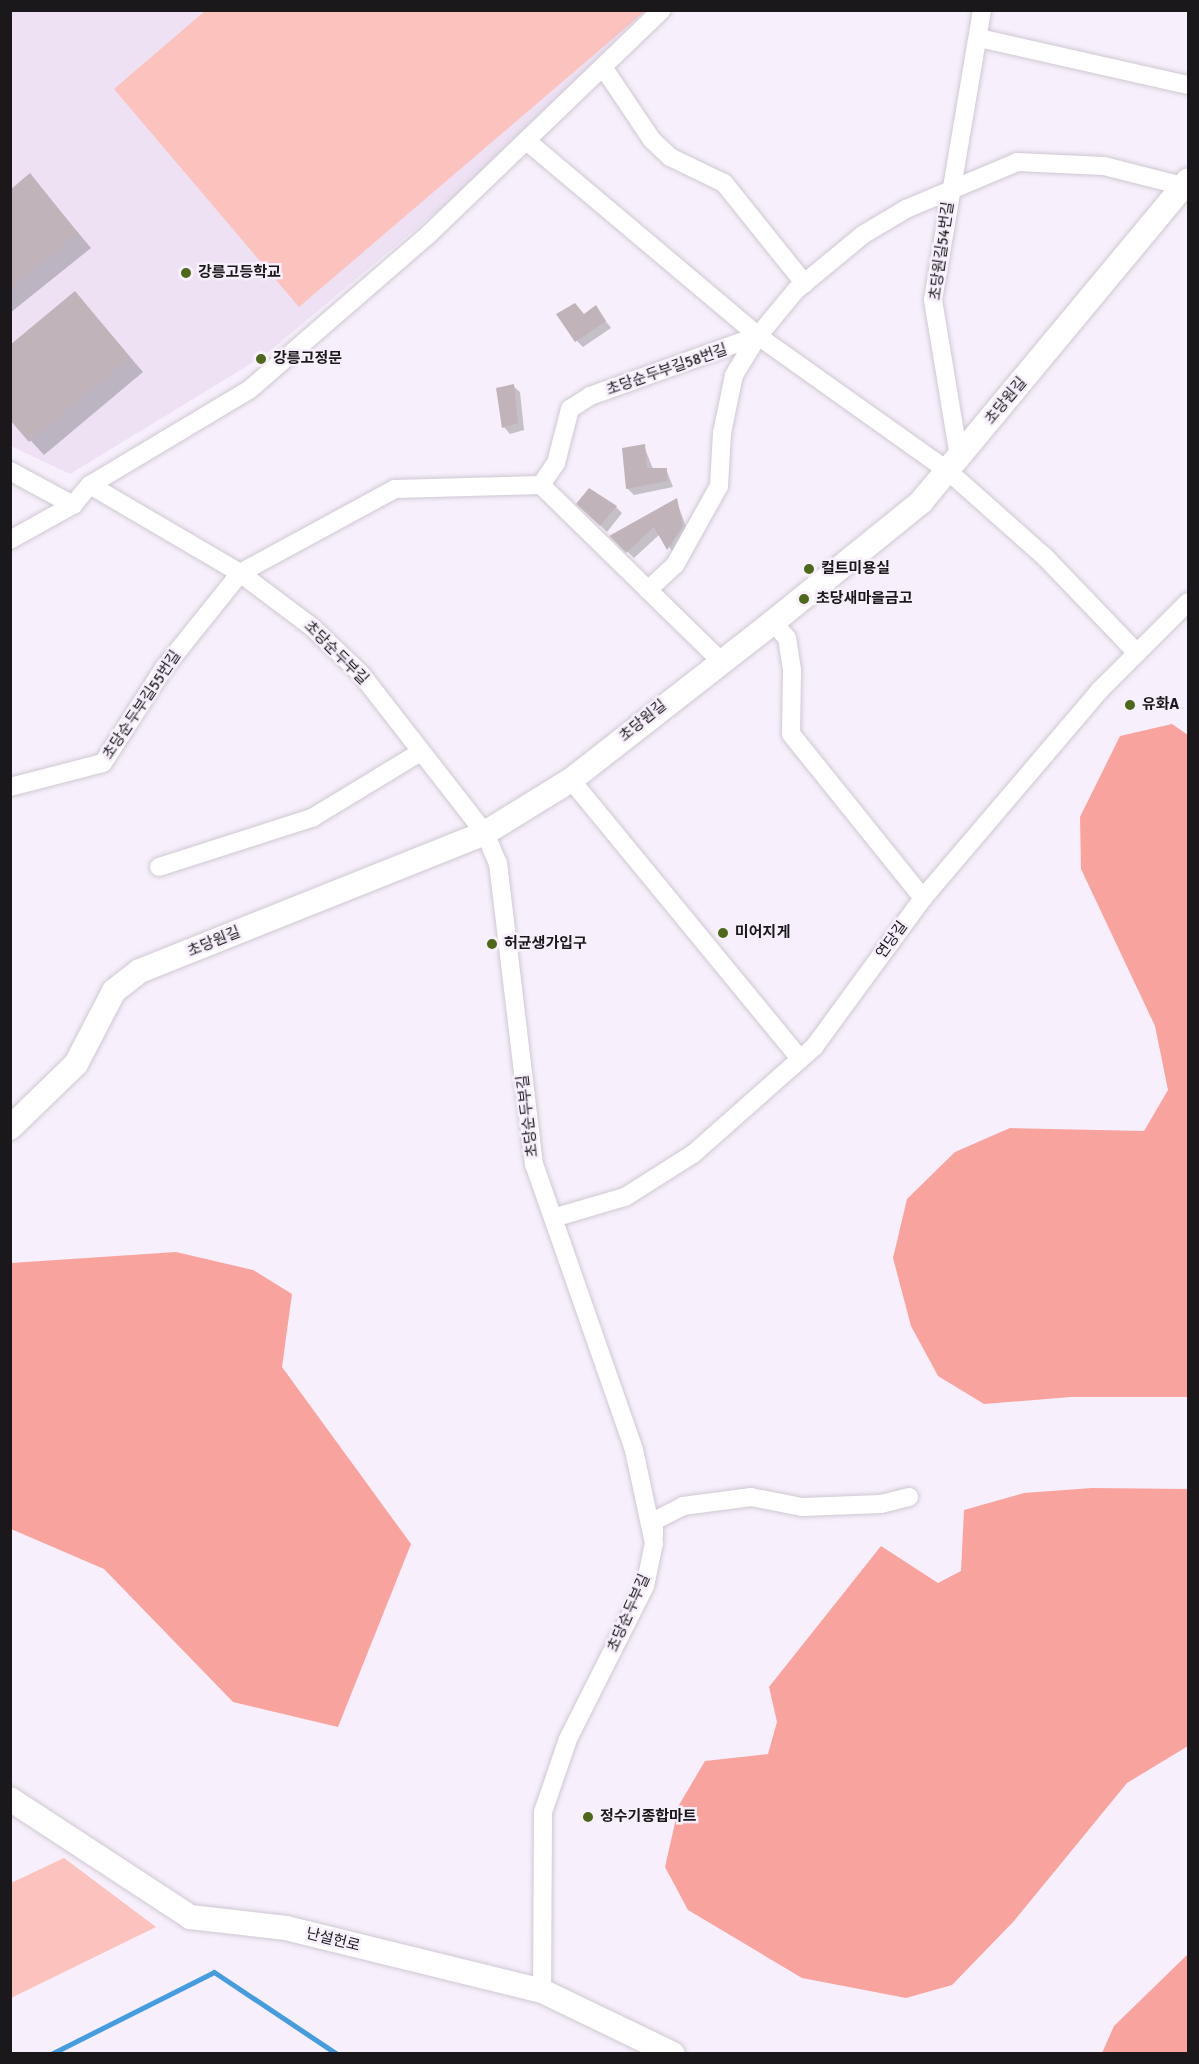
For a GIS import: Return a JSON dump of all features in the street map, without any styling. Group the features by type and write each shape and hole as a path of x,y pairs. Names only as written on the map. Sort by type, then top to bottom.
{"street":[{"path":"10,540 73,505 90,485 249,390 528,142 605,70 662,10"},
{"name":"초당원길54번길","path":"953,464 933,300 982,10"},
{"path":"979,38 1188,85"},
{"path":"605,70 652,140 670,157 724,183 804,284"},
{"path":"528,142 758,336 953,464 1137,653"},
{"name":"초당순두부길58번길","path":"541,485 556,463 570,409 590,396 758,336 804,284 864,234 906,208 1017,162 1104,166 1186,183"},
{"name":"초당원길","path":"10,1128 76,1064 114,990 140,971 485,833 571,780 720,660 773,622 921,502 1186,183"},
{"path":"648,590 675,565 719,486 722,433 734,375 758,336"},
{"path":"10,471 73,505"},
{"name":"초당순두부길","path":"90,485 240,573 312,627 361,674 419,753 485,833 498,863 534,1164 634,1450 654,1544 645,1586 568,1739 546,1803 542,1991"},
{"path":"240,573 395,489 541,485 720,660"},
{"name":"초당순두부길55번길","path":"10,787 103,763 164,668 240,573"},
{"name":"연당길","path":"553,1218 625,1197 693,1154 800,1059 923,898 1137,653 1188,602"},
{"path":"773,622 787,638 792,671 791,734 923,898"},
{"path":"159,867 312,818 419,753"},
{"path":"571,780 800,1059"},
{"path":"654,1544 654,1521 683,1506 751,1497 802,1507 881,1504 909,1497"},
{"name":"난설헌로","path":"10,1799 190,1917 285,1928 542,1991 673,2054"}],"shaded area":[{"path":"643,10 644,12 299,307 114,89 205,11"},
{"name":"강릉고등학교","path":"10,11 645,11 460,192 265,355 70,474 11,446"},
{"path":"1172,724 1188,735 1188,1397 1071,1397 984,1404 938,1376 911,1326 893,1258 907,1199 955,1152 1010,1128 1144,1131 1168,1090 1155,1026 1081,869 1080,817 1120,736"},
{"path":"176,1252 253,1270 292,1294 282,1367 411,1544 338,1727 233,1702 104,1569 11,1529 11,1263"},
{"path":"1092,1488 1188,1489 1188,1746 1127,1783 1014,1921 952,1985 906,1998 802,1978 688,1910 665,1867 679,1805 705,1761 768,1754 777,1722 769,1687 881,1546 938,1583 961,1571 964,1510 1024,1493"},
{"path":"64,1858 156,1927 11,1998 11,1883"},
{"path":"1188,1954 1188,2053 1102,2053 1114,2026"}],"building":[{"path":"30,173 78,233 10,288 10,190"},
{"path":"75,291 130,357 29,442 10,420 10,345"},
{"path":"575,303 584,314 596,305 606,321 575,342 556,314"},
{"path":"514,384 518,423 502,428 496,388"},
{"path":"645,444 647,468 667,468 667,481 626,489 622,448"},
{"path":"589,488 617,506 600,526 576,504"},
{"path":"677,498 683,527 667,550 654,527 626,553 609,536"}],"waterway":[{"path":"51,2054 214,1972 337,2054"}],"place":[{"name":"강릉고등학교","path":"186,273"},
{"name":"강릉고정문","path":"261,359"},
{"name":"컬트미용실","path":"809,569"},
{"name":"초당새마을금고","path":"804,599"},
{"name":"유화A","path":"1130,705"},
{"name":"미어지게","path":"723,933"},
{"name":"허균생가입구","path":"492,944"},
{"name":"정수기종합마트","path":"588,1817"}]}
